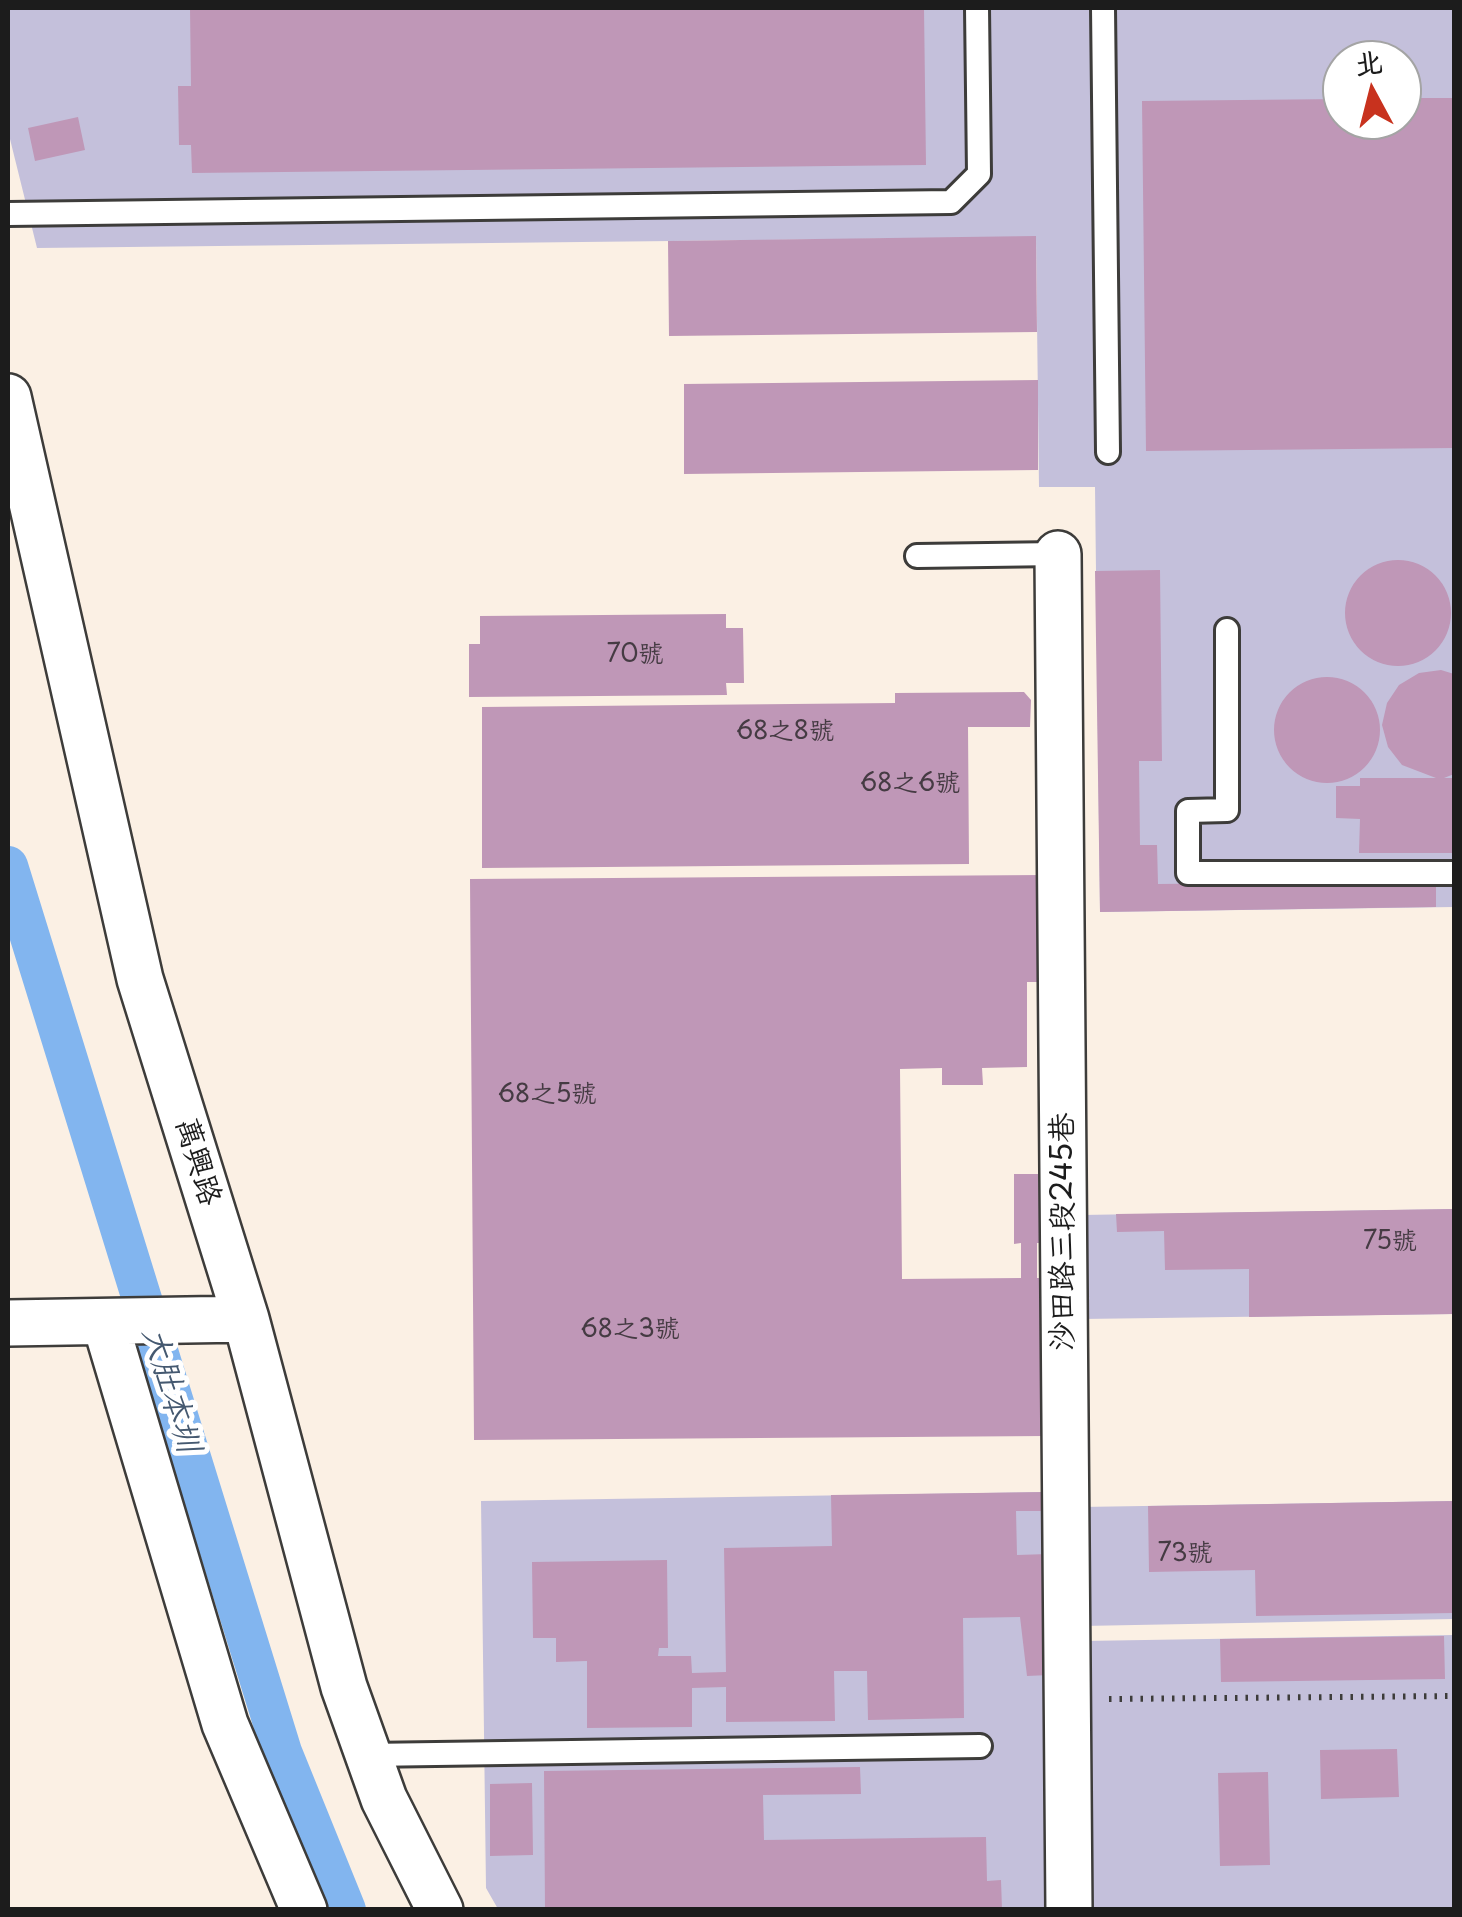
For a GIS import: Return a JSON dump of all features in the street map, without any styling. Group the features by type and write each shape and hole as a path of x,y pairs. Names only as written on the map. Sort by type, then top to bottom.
{"street":[{"name":"萬興路","path":"8,397 140,979 246,1319 344,1688 384,1799 440,1910"},
{"name":"沙田路三段245巷","path":"1058,554 1069,1910"},
{"path":"8,1324 246,1319"},
{"path":"105,1322 225,1724 304,1910"}],"lane":[{"path":"8,214 951,202 979,174 977,8"},
{"path":"1102,8 1108,452"},
{"path":"917,556 1058,554"},
{"path":"1227,630 1227,810 1188,811 1188,873 1454,873"},
{"path":"368,1755 980,1746"}],"path":[{"path":"1067,1700 1454,1696"}],"shaded area":[{"path":"8,8 1454,8 1454,907 1100,912 1095,487 1039,487 1036,237 37,248 8,131"},
{"path":"1454,1209 1454,1314 1082,1319 1081,1215"},
{"path":"1046,1492 1052,1909 498,1909 486,1888 481,1501"},
{"path":"1454,1501 1454,1619 1082,1626 1081,1507"},
{"path":"1454,1635 1454,1909 1087,1909 1083,1641"}],"building":[{"path":"190,8 924,8 926,165 192,173 191,145 179,145 178,86 191,86"},
{"path":"1422,98 1454,98 1454,448 1146,451 1142,101 1322,99 1322,140 1422,140"},
{"path":"78,117 85,150 35,161 28,128"},
{"path":"1036,236 1037,332 669,336 668,241"},
{"path":"1038,380 1038,470 684,474 684,384"},
{"path":"1398,560 1418,564 1436,575 1447,593 1451,613 1447,633 1436,651 1418,662 1398,666 1378,662 1360,651 1349,633 1345,613 1349,593 1360,575 1378,564"},
{"path":"1160,570 1162,761 1139,761 1140,845 1157,845 1158,884 1436,881 1436,907 1100,912 1095,571"},
{"path":"726,614 726,628 743,628 744,683 726,683 727,695 469,697 469,644 480,644 480,616"},
{"path":"1441,670 1454,674 1454,774 1444,778 1454,778 1454,853 1359,853 1360,819 1336,818 1336,786 1360,786 1360,778 1436,778 1402,765 1388,747 1382,725 1387,703 1399,685 1419,673"},
{"path":"1327,677 1347,681 1365,692 1376,710 1380,730 1376,750 1365,768 1347,779 1327,783 1307,779 1289,768 1278,750 1274,730 1278,710 1289,692 1307,681"},
{"path":"1024,692 1031,700 1030,727 968,727 969,864 482,868 482,707 895,703 895,693"},
{"path":"1042,875 1043,982 1027,982 1027,1067 982,1068 983,1085 942,1085 942,1068 900,1069 902,1279 1021,1278 1021,1243 1014,1244 1014,1174 1044,1174 1045,1243 1037,1243 1037,1278 1045,1278 1046,1436 474,1440 470,879"},
{"path":"1454,1209 1454,1314 1249,1317 1249,1269 1165,1270 1164,1231 1117,1232 1116,1214"},
{"path":"1046,1492 1047,1511 1016,1511 1017,1555 1048,1554 1049,1675 1027,1676 1020,1617 963,1618 964,1718 868,1720 867,1671 834,1671 835,1721 726,1722 726,1687 692,1688 692,1727 587,1728 587,1661 556,1662 556,1638 533,1638 532,1562 667,1560 668,1648 659,1648 658,1656 691,1656 692,1673 726,1672 724,1548 832,1546 831,1495"},
{"path":"1454,1501 1454,1613 1256,1616 1255,1570 1149,1572 1148,1506"},
{"path":"1444,1636 1445,1679 1221,1682 1220,1639"},
{"path":"1397,1749 1399,1797 1321,1799 1320,1750"},
{"path":"860,1767 861,1794 763,1795 764,1840 986,1837 987,1881 1001,1880 1002,1909 545,1910 544,1771"},
{"path":"1268,1772 1270,1865 1220,1866 1218,1773"},
{"path":"532,1783 533,1855 490,1856 490,1784"}],"waterway":[{"name":"大肚本圳","path":"8,866 282,1752 346,1910"}]}
